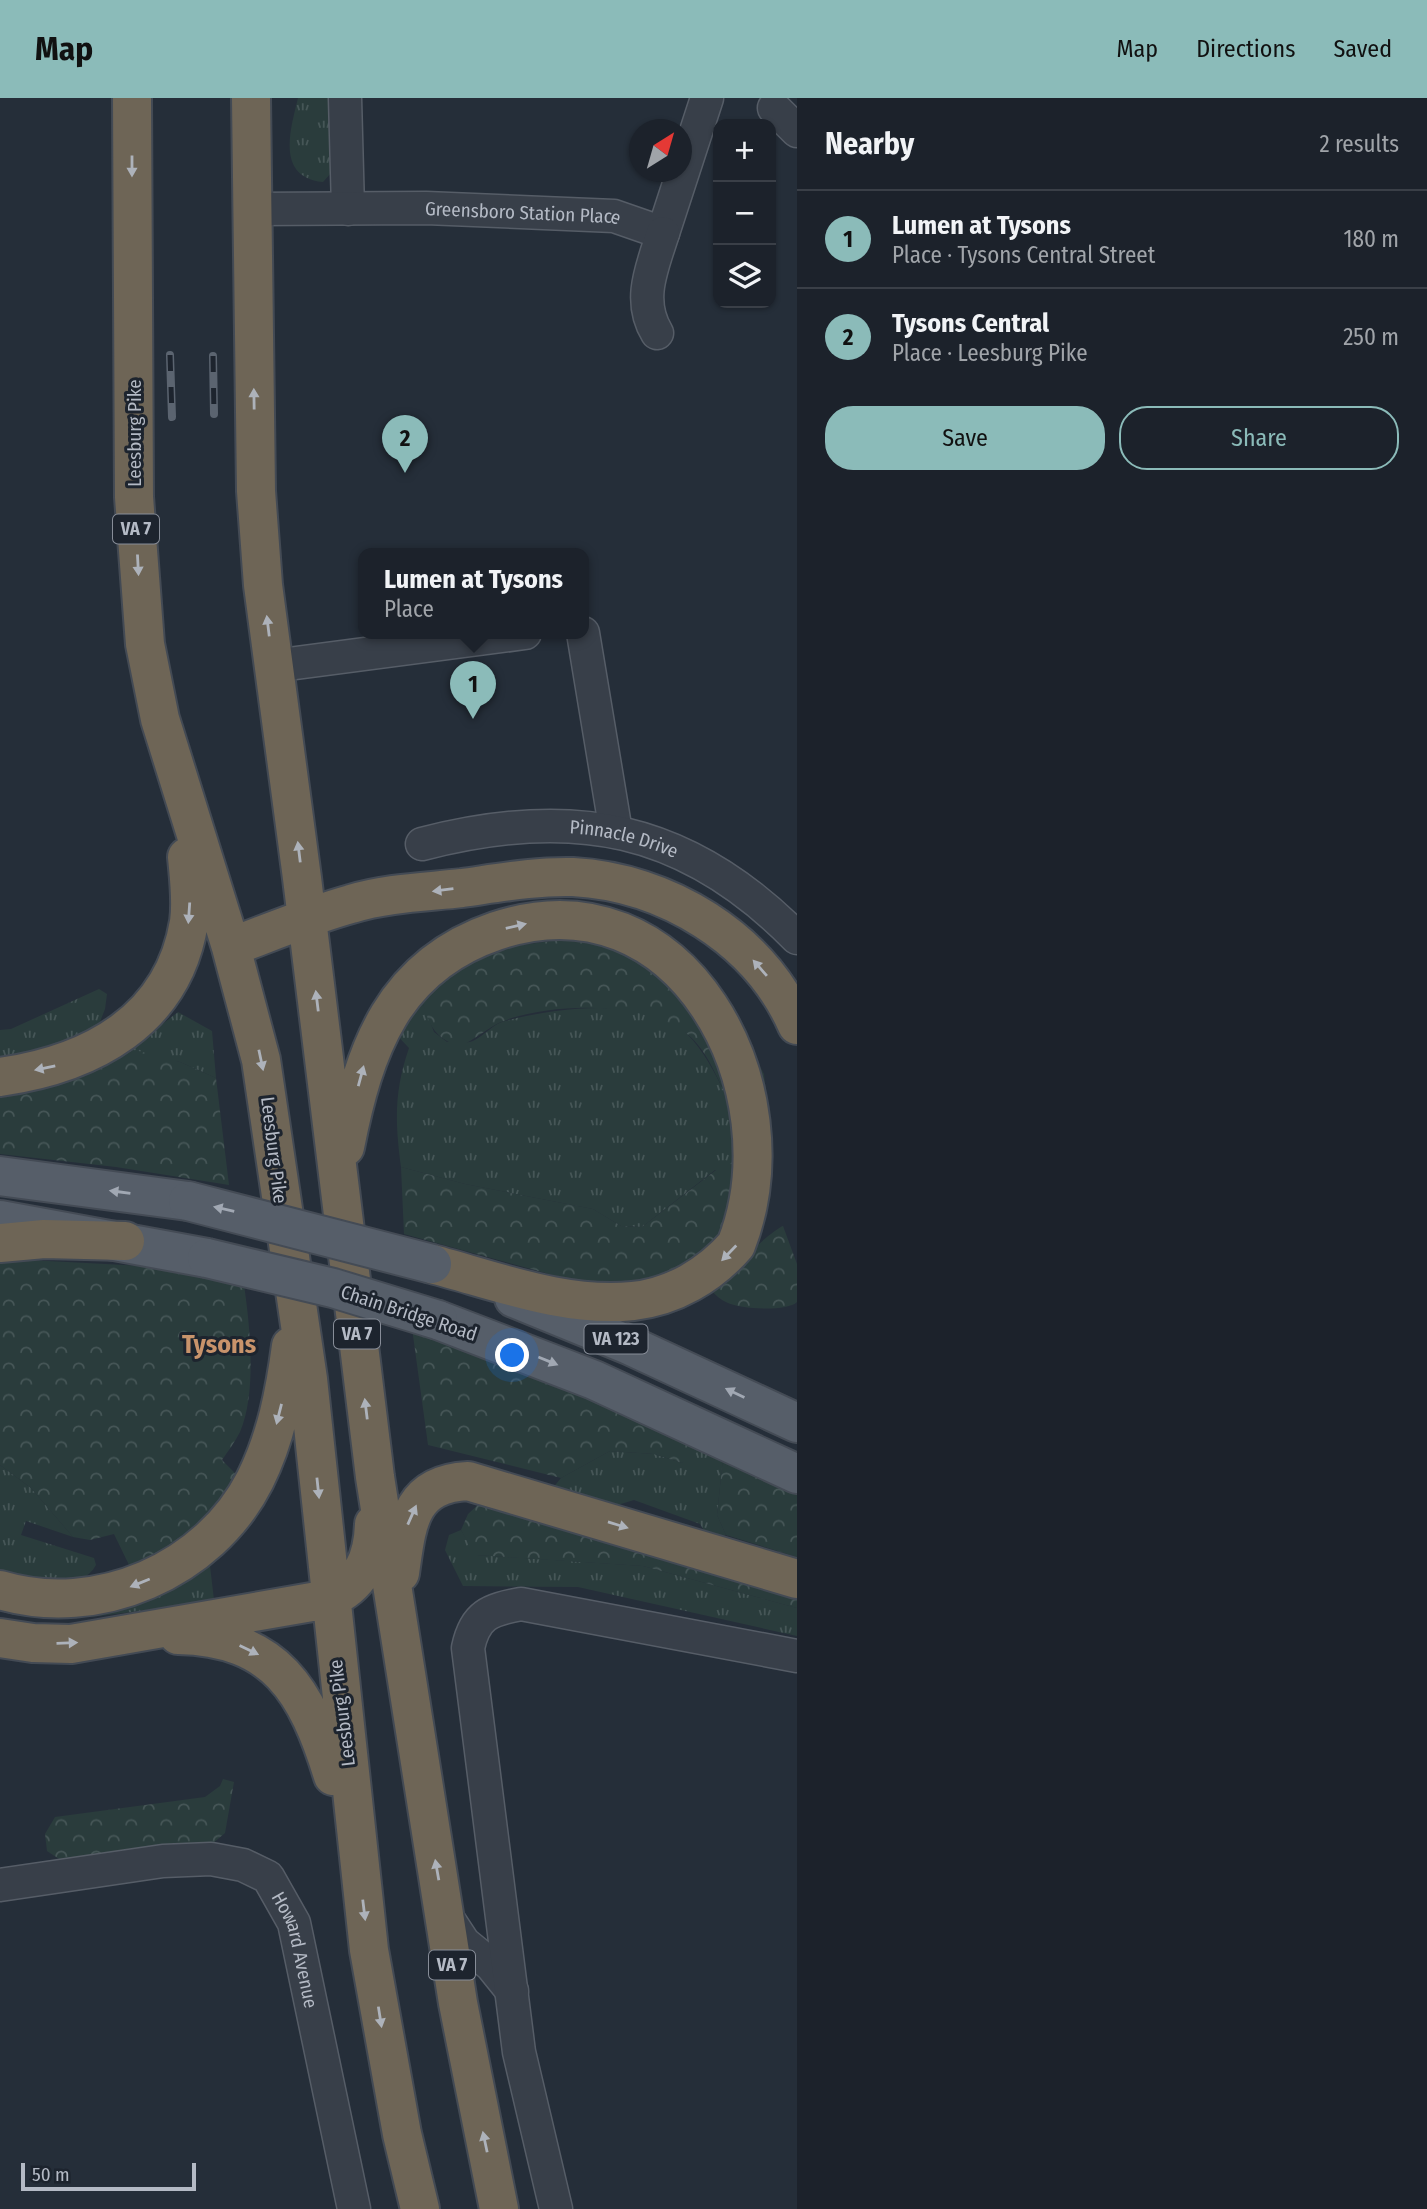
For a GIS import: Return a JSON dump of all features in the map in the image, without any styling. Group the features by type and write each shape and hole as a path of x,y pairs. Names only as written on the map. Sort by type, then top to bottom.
{"highway":[{"name":"Leesburg Pike","path":"132,98 134,497 145,644 160,719 231,947 261,1060 297,1299 357,1852 385,2046 420,2209"},
{"name":"VA 7","path":"251,98 256,491 273,666 307,920 374,1477 458,2003 499,2209"},
{"path":"0,1077 65,1064 88,1054 115,1039 158,995 175,968 189,921 182,796"},
{"path":"231,947 355,902 535,879 573,877 619,884 659,895 719,929 747,954 773,983 797,1025"},
{"path":"340,1191 353,1107 376,1037 395,1004 415,978 445,954 478,937 513,925 551,919 587,920 623,927 656,939 687,957 717,981 740,1008 765,1051 781,1108 781,1140 776,1173 758,1214 724,1258 695,1280 665,1295 636,1301 601,1303 562,1298 432,1264"},
{"path":"0,1242 44,1239 125,1241"},
{"path":"0,1590 53,1598 90,1597 124,1589 159,1575 219,1531 241,1504 267,1453 287,1379 297,1299"},
{"path":"0,1637 33,1643 71,1644 329,1599 346,1591 358,1580 370,1556 374,1477"},
{"path":"394,1606 410,1516 419,1501 448,1482 468,1481 797,1579"},
{"path":"134,1635 216,1639 251,1651 282,1673 300,1692 314,1719 357,1852"}],"main road":[{"name":"VA 123","path":"0,1176 188,1201 432,1264 629,1345 797,1423"},
{"name":"Chain Bridge Road","path":"0,1220 207,1258 333,1288 438,1320 594,1380 797,1474"}],"street":[{"path":"345,98 348,209"},
{"path":"657,333 647,317 646,292 707,98"},
{"path":"774,108 797,131"},
{"name":"Greensboro Station Place","path":"253,209 426,208 614,216 663,233"},
{"path":"273,666 479,639"},
{"path":"584,639 616,832"},
{"name":"Pinnacle Drive","path":"422,844 477,829 528,826 596,828 616,832 677,849 713,868 750,893 797,938"},
{"path":"556,2209 519,2052 468,1648 472,1630 482,1618 498,1608 521,1604 797,1656"},
{"name":"Howard Avenue","path":"0,1885 175,1860 222,1861 243,1865 268,1877 294,1923 354,2209"},
{"path":"444,1914 464,1943 491,1965 512,1991"}],"green space":[{"path":"298,98 328,98 331,173 323,182 308,178 298,171 292,162 290,138"},
{"path":"601,934 745,1038 764,1074 764,1105 725,1093 697,1043 665,1021 644,1014 569,1008 521,1015 491,1027 460,1046 445,1040 431,1025 423,1004 429,991 486,950"},
{"path":"440,973 423,1004 434,1032 447,1042 473,1041 501,1022 525,1016 574,1009 625,1009 670,1022 687,1034 704,1055 725,1093 764,1105 764,1074 770,1129 763,1175 715,1170 642,1227 621,1226 593,1209 465,1184 401,1167 397,1107 409,1048 393,1031"},
{"path":"99,989 107,994 105,1009 96,1032 0,1062 0,1030 11,1029"},
{"path":"178,1012 212,1031 216,1078 180,1062 125,1053"},
{"path":"135,1050 180,1062 216,1078 229,1185 116,1167 0,1154 0,1091"},
{"path":"735,1161 737,1223 689,1264 656,1281 589,1285 404,1234 401,1167 465,1184 593,1209 621,1226 642,1227 716,1170"},
{"path":"783,1226 797,1264 797,1302 774,1308 742,1307 725,1302 710,1289 735,1265"},
{"path":"0,1260 162,1267 244,1285 251,1359 249,1398 240,1432 222,1460 237,1475 205,1520 181,1543 130,1567 114,1534 90,1540 73,1537 31,1488 0,1465"},
{"path":"412,1328 495,1357 699,1445 697,1452 682,1463 654,1454 610,1451 561,1478 428,1445"},
{"path":"699,1445 723,1458 717,1515 726,1535 710,1540 700,1524 634,1500 611,1507 552,1489 561,1478 610,1451 654,1454 682,1463"},
{"path":"723,1458 797,1494 797,1557 726,1535 717,1515"},
{"path":"0,1465 31,1488 73,1537 26,1521 21,1535 94,1558 96,1565 88,1574 78,1580 52,1583 0,1571"},
{"path":"480,1503 797,1591 797,1608 643,1566 475,1555 461,1530 468,1514"},
{"path":"461,1530 476,1555 643,1566 797,1608 797,1636 578,1587 463,1586 445,1550 449,1535"},
{"path":"210,1566 214,1600 77,1618 23,1616 0,1611 0,1602"},
{"path":"223,1779 234,1782 225,1833 212,1844 73,1860 59,1859 47,1851 45,1834 55,1817 205,1797 220,1786"}],"railway":[{"path":"170,355 172,417"},
{"path":"213,356 214,414"}],"place":[{"name":"Tysons Central","path":"405,473"},
{"name":"Lumen at Tysons","path":"473,719"}],"district":[{"name":"Tysons","path":"219,1344"}]}
